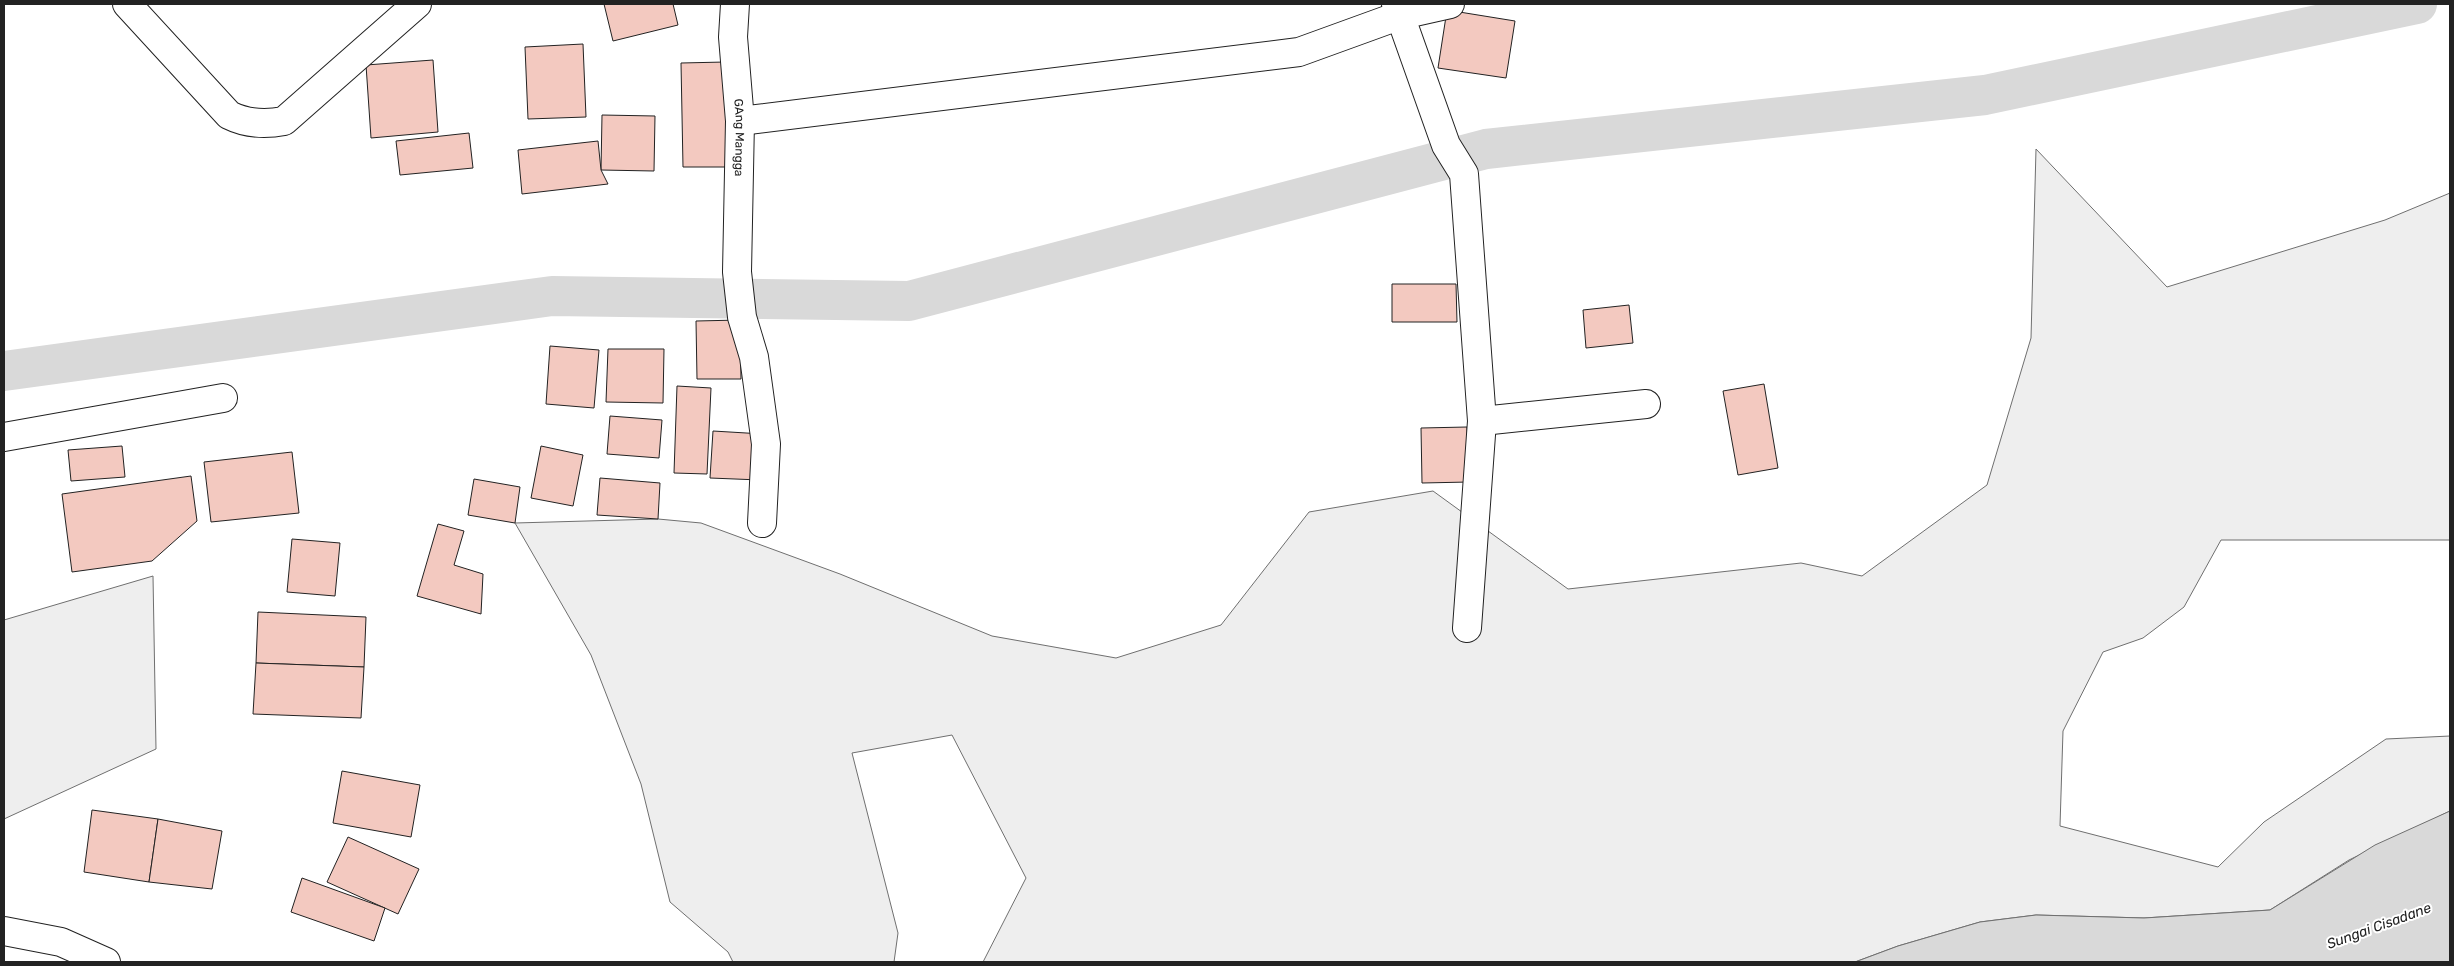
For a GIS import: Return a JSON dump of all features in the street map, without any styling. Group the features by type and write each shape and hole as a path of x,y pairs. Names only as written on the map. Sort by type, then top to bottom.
{"street":[{"path":"127,4 229,115 242,122 264,124 284,121 417,4"},
{"name":"GAng Mangga","path":"735,4 733,37 740,121 737,272 742,317 754,357 766,444 762,523"},
{"path":"740,121 1299,52 1398,9 1450,4"},
{"path":"1398,9 1446,145 1464,174 1482,421 1467,628"},
{"path":"4,437 223,398"},
{"path":"1482,421 1646,404"},
{"path":"4,931 61,942 106,962"}],"shaded area":[{"path":"2036,149 2167,287 2385,220 2450,193 2450,540 2221,540 2184,607 2143,638 2103,652 2063,731 2060,826 2218,867 2264,822 2386,739 2450,736 2450,811 2349,860 2270,910 2144,918 2036,915 1980,922 1898,946 1855,962 983,962 1026,878 952,735 852,753 898,933 894,962 733,962 728,952 670,902 641,784 591,655 515,523 658,519 701,523 840,574 992,636 1116,658 1221,625 1309,512 1433,491 1568,589 1801,563 1862,576 1987,485 2031,338"},
{"path":"153,576 156,749 4,819 4,620"}],"water":[{"name":"Sungai Cisadane","path":"2450,811 2450,962 1855,962 1898,946 1980,922 2036,915 2144,918 2270,910 2375,845"}],"building":[{"path":"604,4 673,4 678,25 613,41"},
{"path":"1447,10 1515,21 1506,78 1438,68"},
{"path":"583,44 586,117 528,119 525,47"},
{"path":"433,60 438,132 371,138 366,65"},
{"path":"725,62 727,167 683,167 681,63"},
{"path":"602,115 655,116 654,171 601,170"},
{"path":"469,133 473,168 400,175 396,141"},
{"path":"598,141 601,170 608,184 522,194 518,150"},
{"path":"1392,284 1456,284 1457,322 1392,322"},
{"path":"1629,305 1633,343 1586,348 1583,310"},
{"path":"740,320 741,379 697,379 696,321"},
{"path":"550,346 599,350 594,408 546,404"},
{"path":"608,349 664,349 663,403 606,402"},
{"path":"1764,384 1778,468 1738,475 1723,391"},
{"path":"677,386 711,388 707,474 674,473"},
{"path":"610,416 662,420 659,458 607,454"},
{"path":"1467,427 1469,482 1422,483 1421,428"},
{"path":"713,431 763,434 760,480 710,478"},
{"path":"122,446 125,477 71,481 68,450"},
{"path":"541,446 583,455 573,506 531,498"},
{"path":"292,452 299,513 211,522 204,462"},
{"path":"191,476 197,521 152,561 72,572 62,494"},
{"path":"600,478 660,483 658,519 597,515"},
{"path":"474,479 520,487 515,523 468,515"},
{"path":"438,524 464,531 454,565 483,574 481,614 417,596"},
{"path":"292,539 340,543 335,596 287,592"},
{"path":"258,612 366,617 364,667 256,663"},
{"path":"256,663 364,667 361,718 253,714"},
{"path":"342,771 420,785 411,837 333,823"},
{"path":"92,810 158,819 149,882 84,872"},
{"path":"158,819 222,831 212,889 149,882"},
{"path":"348,837 419,869 398,914 327,882"},
{"path":"302,878 385,908 374,941 291,912"}],"waterway":[{"path":"4,371 552,296 909,301 1486,149 1985,95 2417,4"}]}
